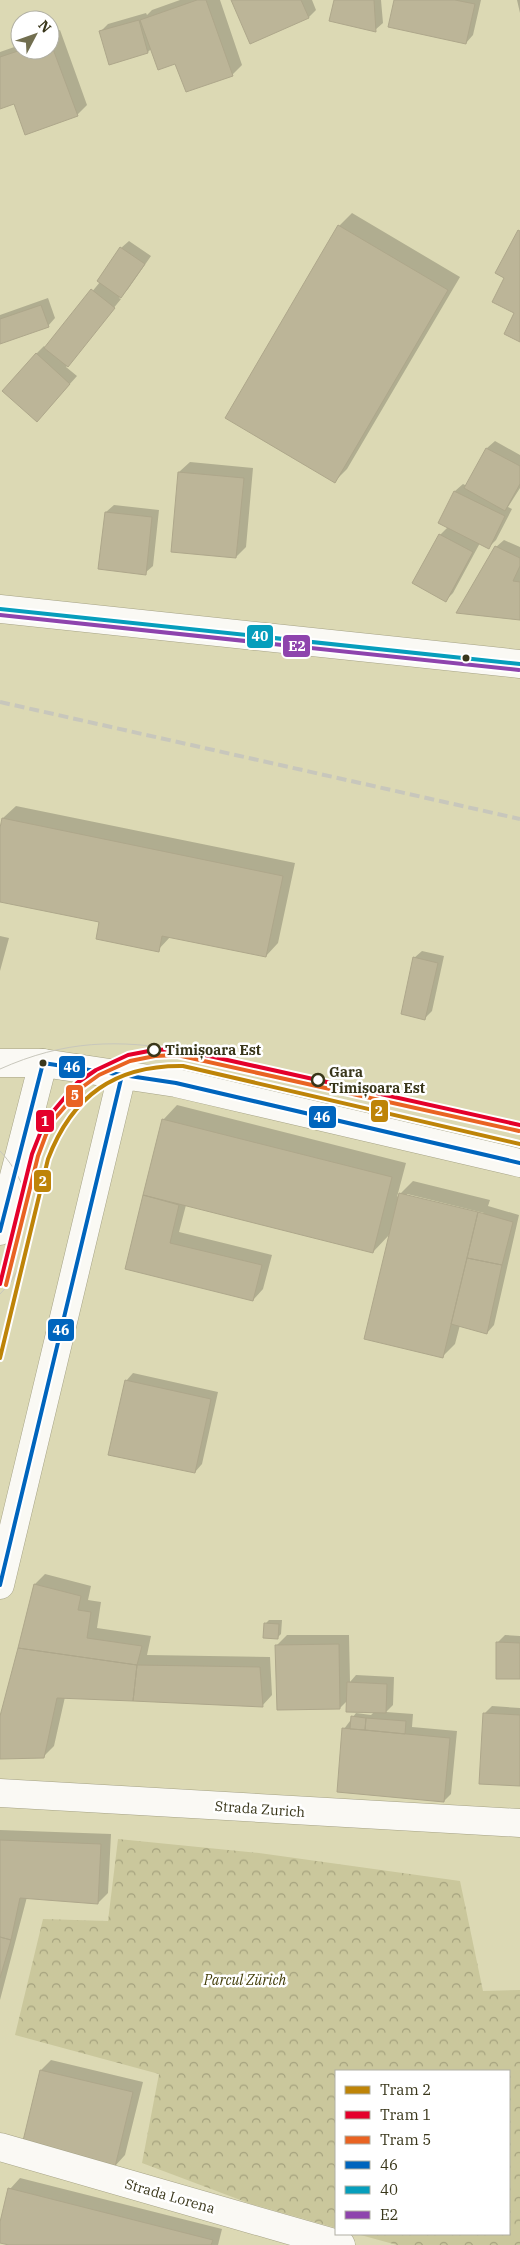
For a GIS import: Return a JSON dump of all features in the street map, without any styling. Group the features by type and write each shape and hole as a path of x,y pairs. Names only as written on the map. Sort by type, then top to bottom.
{"street":[{"path":"0,609 520,664"},
{"path":"0,1063 43,1063 176,1083 520,1163"},
{"path":"0,1232 43,1063"},
{"path":"0,1585 122,1075"},
{"name":"Strada Zurich","path":"0,1793 520,1823"},
{"name":"Strada Lorena","path":"0,2147 340,2245"}],"green space":[{"name":"Parcul Zürich","path":"118,1839 259,1853 460,1881 483,1991 520,1990 520,2245 397,2245 361,2235 510,2235 510,2070 335,2070 335,2228 251,2204 142,2163 159,2074 15,2035 43,1919 108,1921"}],"building":[{"path":"197,0 206,0 233,76 186,92 175,64 158,70 140,20"},
{"path":"231,0 301,0 309,18 250,44"},
{"path":"334,0 374,0 376,32 329,21"},
{"path":"394,0 455,0 475,4 466,44 388,27"},
{"path":"139,20 148,53 109,65 99,31"},
{"path":"10,54 10,60 57,60 78,116 25,135 14,104 0,109 0,57"},
{"path":"338,225 448,290 335,483 225,418"},
{"path":"518,230 520,231 520,342 504,334 514,313 492,302 504,278 495,273"},
{"path":"120,247 145,264 121,298 97,281"},
{"path":"91,289 115,308 68,367 44,348"},
{"path":"41,305 49,327 0,344 0,319"},
{"path":"36,353 70,384 37,422 2,391"},
{"path":"486,448 520,466 520,484 505,511 464,488"},
{"path":"178,472 244,478 236,558 171,552"},
{"path":"454,491 505,516 489,549 438,523"},
{"path":"105,512 152,517 146,575 98,569"},
{"path":"439,534 473,552 446,602 412,583"},
{"path":"495,546 520,558 520,566 513,581 520,582 520,620 456,613"},
{"path":"2,818 283,876 266,957 162,936 159,952 96,939 99,922 0,902 0,828"},
{"path":"413,957 438,963 425,1020 401,1014"},
{"path":"162,1119 392,1177 373,1253 143,1195"},
{"path":"399,1193 478,1212 443,1358 364,1339"},
{"path":"143,1195 179,1205 170,1243 262,1265 253,1301 125,1269"},
{"path":"478,1212 513,1222 502,1265 467,1258"},
{"path":"467,1258 502,1265 487,1334 451,1324"},
{"path":"125,1380 211,1399 195,1473 108,1455"},
{"path":"34,1584 81,1596 78,1610 91,1612 87,1638 142,1646 137,1665 18,1648"},
{"path":"264,1623 279,1624 278,1639 263,1638"},
{"path":"496,1642 520,1643 520,1679 496,1679"},
{"path":"339,1644 340,1709 277,1710 275,1645"},
{"path":"18,1648 137,1665 133,1701 57,1698 44,1758 0,1759 0,1716"},
{"path":"137,1665 260,1667 263,1707 133,1701"},
{"path":"347,1682 387,1684 386,1713 346,1712"},
{"path":"483,1713 520,1715 520,1786 479,1784"},
{"path":"351,1716 366,1718 365,1730 350,1729"},
{"path":"366,1718 406,1721 405,1734 365,1730"},
{"path":"342,1728 450,1738 444,1802 337,1792"},
{"path":"0,1840 101,1844 98,1904 20,1898 11,1940 0,1937"},
{"path":"0,1937 11,1940 0,1978"},
{"path":"40,2070 133,2092 115,2167 22,2145"},
{"path":"8,2188 213,2240 211,2245 9,2245 0,2243 0,2222"}],"tram line":[{"path":"0,1069 24,1059 69,1047 114,1044 161,1047 186,1051"},
{"name":"1","path":"0,1284 32,1154 45,1121 77,1083 96,1070 128,1055 154,1050 178,1049 520,1125"},
{"name":"5","path":"6,1285 38,1156 50,1124 81,1088 99,1075 130,1061 155,1056 177,1055 519,1131"},
{"name":"2","path":"0,1358 48,1159 58,1137 83,1102 99,1088 117,1078 137,1071 159,1067 183,1066 520,1144"},
{"path":"0,1151 19,1177 29,1207 33,1228"},
{"path":"0,1294 11,1282 26,1254"}],"railway":[{"path":"0,702 520,819"}],"transit line":[{"name":"40","path":"0,609 520,664"},
{"name":"E2","path":"0,615 519,670"},
{"name":"46","path":"0,1231 43,1063 176,1083 520,1163"},
{"name":"46","path":"0,1585 122,1075"}],"place":[{"name":"Timișoara Est","path":"154,1050"},
{"name":"Gara Timișoara Est","path":"318,1080"}]}
